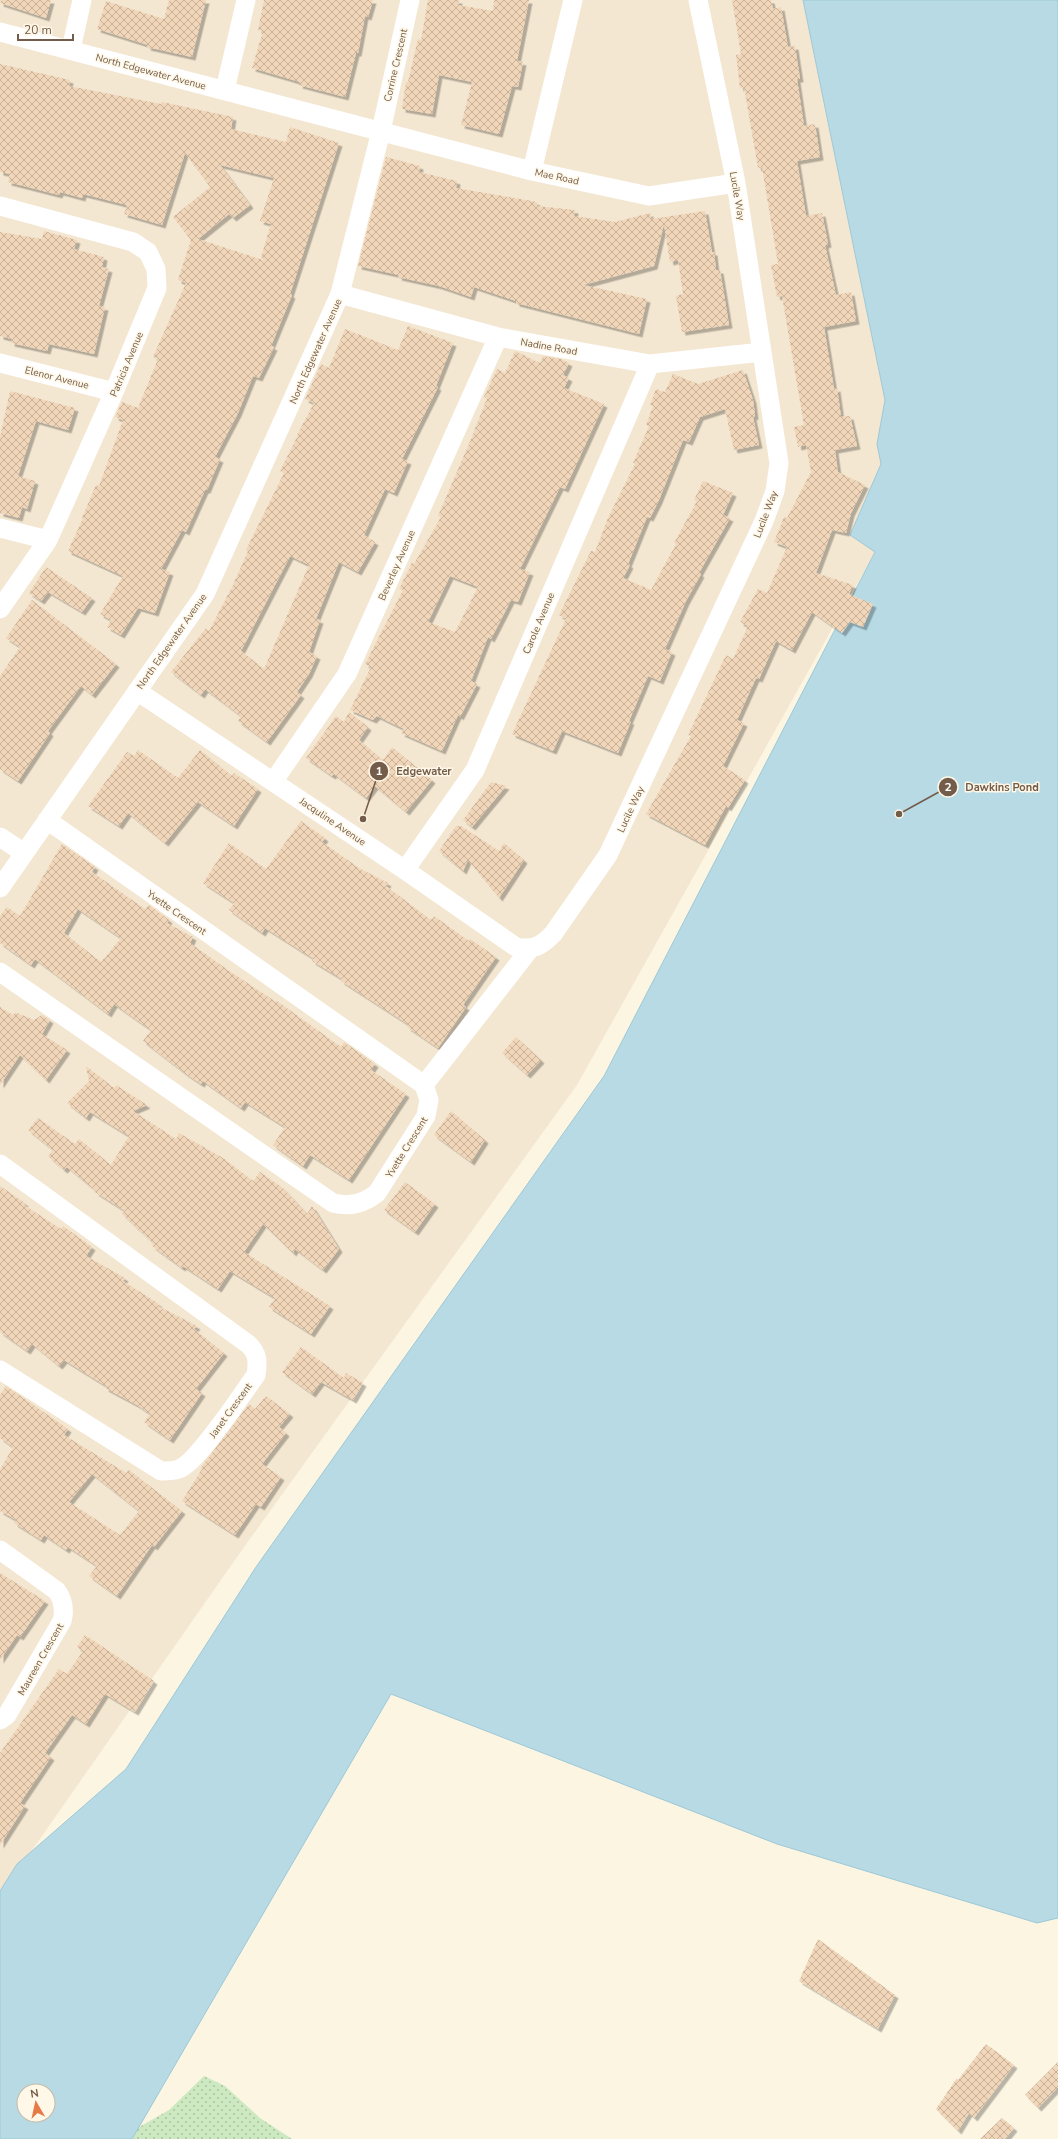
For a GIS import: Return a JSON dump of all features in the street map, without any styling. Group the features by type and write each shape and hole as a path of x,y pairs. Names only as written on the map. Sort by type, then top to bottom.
{"street":[{"path":"71,49 82,0"},
{"path":"225,90 246,0"},
{"name":"Corrine Crescent","path":"380,131 410,0"},
{"path":"532,171 572,0"},
{"name":"Lucile Way","path":"530,949 542,944 553,934 608,855 764,521 775,491 779,463 736,183 698,0"},
{"name":"North Edgewater Avenue","path":"0,32 71,49 380,131 340,294 205,594 0,888"},
{"name":"Mae Road","path":"380,131 532,171 649,196 736,183"},
{"name":"Patricia Avenue","path":"0,206 116,236 133,242 148,252 156,269 157,288 114,392 48,540 0,609"},
{"name":"Nadine Road","path":"340,294 498,337 650,364 762,352"},
{"name":"Beverley Avenue","path":"273,782 347,674 498,337"},
{"name":"Elenor Avenue","path":"0,363 114,392"},
{"name":"Carole Avenue","path":"405,870 475,770 650,364"},
{"path":"0,528 48,540"},
{"name":"Jacquline Avenue","path":"137,691 405,870 504,940 516,947 530,949"},
{"name":"Yvette Crescent","path":"0,972 326,1198 343,1206 367,1201 377,1193 426,1116 429,1100 424,1085 47,820"},
{"path":"0,837 24,853"},
{"path":"424,1085 530,949"},
{"name":"Janet Crescent","path":"0,1164 248,1344 257,1356 256,1374 196,1456 180,1469 170,1471 161,1471 0,1370"},
{"name":"Maureen Crescent","path":"0,1550 57,1591 61,1598 64,1615 62,1621 7,1715 0,1720"}],"shaded area":[{"path":"0,0 803,0 885,400 877,444 881,464 850,535 875,552 577,1085 237,1557 0,1896"}],"green space":[{"path":"204,2076 225,2086 260,2118 292,2139 124,2139 141,2126 169,2110"}],"water":[{"path":"803,0 1058,0 1058,1918 1037,1923 777,1844 391,1694 132,2139 0,2139 0,1891 17,1864 126,1769 256,1567 604,1076 875,552 850,535 881,464 877,444 885,400"}],"building":[{"path":"1,0 51,0 46,18 0,3"},
{"path":"169,0 206,0 192,57 147,47 148,45 97,29 106,1 164,19"},
{"path":"264,0 373,0 368,17 365,16 358,53 356,53 345,97 299,85 300,82 252,68 263,31 258,30"},
{"path":"428,0 459,0 458,5 493,11 494,0 529,0 517,61 523,62 518,87 512,86 499,134 461,125 472,82 439,75 432,114 402,109 406,82 408,82 418,39 421,40"},
{"path":"732,0 771,0 773,9 781,7 788,47 795,46 800,79 797,79 804,126 815,124 820,157 797,161 806,216 822,213 828,244 825,245 836,295 851,292 856,321 824,327 834,389 837,388 841,417 850,416 857,446 835,450 838,472 865,485 851,513 846,533 832,530 816,573 853,585 849,594 873,604 863,627 850,622 842,633 812,612 792,650 776,641 759,679 756,678 737,720 744,723 723,766 745,780 728,808 726,806 705,845 646,814 691,736 688,735 726,655 733,659 748,626 740,622 758,589 767,593 787,547 774,542 784,517 787,518 811,472 806,445 798,447 794,427 804,425 782,296 777,297 771,265 778,264 762,167 758,168 744,87 740,88 736,55 741,54"},
{"path":"0,64 70,80 69,86 161,104 162,102 233,117 231,129 286,142 290,127 339,143 290,294 292,295 271,346 274,347 259,378 253,376 238,413 215,457 220,459 207,490 205,490 186,532 182,530 161,569 170,572 155,613 138,608 121,635 107,627 111,620 100,614 123,576 68,551 96,485 99,486 123,420 115,417 122,402 138,408 158,359 153,357 186,283 178,280 191,240 173,217 210,187 185,153 162,225 124,214 127,205 83,194 82,198 60,192 59,195 8,182 10,174 0,172","holes":["220,165 274,178 260,221 271,224 261,257 263,260 198,239 229,214 233,218 250,205"]},
{"path":"386,157 420,166 419,172 457,181 456,188 537,202 537,206 575,210 574,216 615,222 650,213 651,219 705,211 712,252 714,252 716,270 720,270 729,325 682,332 676,296 683,294 678,260 670,262 664,224 654,266 583,285 647,299 639,334 516,303 516,301 474,287 471,297 439,286 398,277 399,275 358,266"},
{"path":"44,231 77,240 74,249 104,257 102,267 109,269 99,306 105,307 94,354 49,344 47,351 11,343 12,339 0,336 0,232 42,239"},
{"path":"408,326 453,343 436,386 438,387 402,459 408,461 394,493 385,489 364,535 375,542 358,572 339,562 316,619 320,620 309,652 317,656 309,674 297,692 301,695 267,742 238,721 241,716 205,689 201,695 171,672 206,628 209,631 233,585 248,551 246,550 284,473 280,471 314,403 305,399 321,364 329,368 345,329 398,350","holes":["290,556 309,565 264,669 241,651"]},
{"path":"515,351 540,363 543,356 561,359 569,363 563,375 569,378 564,388 604,404 565,489 560,487 520,569 530,572 518,602 511,600 491,639 488,637 471,681 477,684 460,717 458,715 442,751 401,733 404,729 377,716 373,720 350,710 371,667 365,664 403,590 399,589 412,563 414,564 441,517 438,516 487,398 484,397 497,369 505,373","holes":["450,576 478,587 455,632 428,622"]},
{"path":"743,370 753,400 755,416 753,417 759,445 734,450 725,409 700,417 689,442 683,440 659,500 650,518 647,517 628,564 630,565 623,578 651,590 697,501 694,500 703,481 733,493 723,515 730,518 699,573 701,574 686,601 665,649 672,652 660,681 648,676 629,721 631,721 618,753 562,731 553,751 512,734 566,619 559,615 591,551 595,552 608,518 635,464 633,463 649,426 646,425 653,406 650,405 656,389 665,392 673,374 698,384"},
{"path":"10,391 75,408 68,430 36,421 18,476 35,481 27,509 22,507 19,518 0,513 0,437"},
{"path":"46,567 92,598 82,612 48,592 41,601 29,593"},
{"path":"32,600 116,664 92,695 81,686 48,731 50,733 18,781 0,769 0,676 20,647 6,638"},
{"path":"349,712 368,727 359,740 383,760 392,747 432,780 406,812 375,786 366,798 334,774 332,776 306,758 336,716 344,722"},
{"path":"138,750 178,778 200,750 232,776 234,773 258,789 234,826 198,802 165,843 128,813 119,826 88,806 127,752 134,756"},
{"path":"491,782 506,786 472,827 463,820"},
{"path":"301,821 325,838 322,842 359,868 388,883 386,886 431,920 434,916 469,941 470,939 496,957 463,1005 466,1007 438,1048 407,1027 409,1025 341,981 342,979 312,961 314,959 265,928 262,933 229,910 234,903 203,883 229,843 266,869"},
{"path":"456,826 461,826 499,851 504,843 524,860 499,898 468,860 463,871 439,851"},
{"path":"62,844 95,867 92,872 145,909 149,905 169,920 167,923 193,937 190,943 225,968 276,1002 277,1001 341,1047 344,1042 375,1064 371,1070 406,1094 349,1180 310,1155 303,1166 273,1145 285,1127 245,1102 241,1108 203,1081 201,1084 186,1074 143,1041 151,1030 114,1004 108,1014 35,959 31,965 0,943 0,916 7,907 20,916","holes":["78,909 121,938 101,962 64,933"]},
{"path":"0,1007 13,1015 15,1012 34,1020 42,1015 50,1020 42,1034 67,1050 46,1080 20,1055 0,1085"},
{"path":"516,1037 541,1060 527,1075 502,1053"},
{"path":"86,1066 114,1088 116,1085 147,1105 133,1111 176,1139 179,1133 223,1158 253,1181 260,1172 283,1188 307,1214 312,1206 339,1249 323,1270 295,1249 293,1253 263,1224 244,1252 330,1306 311,1334 269,1307 275,1298 230,1271 218,1289 183,1266 182,1268 152,1246 154,1244 122,1214 125,1211 95,1192 96,1191 67,1167 64,1170 48,1156 53,1150 28,1130 38,1118 75,1144 79,1139 111,1165 129,1136 90,1112 86,1118 67,1103 89,1081"},
{"path":"451,1111 485,1140 471,1162 434,1135"},
{"path":"405,1182 435,1204 415,1232 384,1210"},
{"path":"0,1186 25,1203 24,1205 61,1229 63,1226 92,1247 86,1256 125,1278 123,1281 159,1304 158,1306 197,1326 194,1329 224,1353 196,1389 202,1393 170,1440 144,1422 150,1414 137,1405 105,1388 106,1386 64,1360 59,1366 32,1344 27,1351 0,1332"},
{"path":"301,1347 344,1378 346,1373 363,1383 353,1400 321,1382 312,1394 282,1372"},
{"path":"6,1386 68,1429 64,1435 126,1473 129,1470 182,1511 154,1547 152,1545 117,1596 89,1576 97,1566 68,1547 66,1550 44,1535 41,1540 14,1523 16,1520 0,1511 0,1470 13,1447 0,1438 0,1395","holes":["92,1474 139,1511 120,1535 69,1502"]},
{"path":"266,1396 290,1414 279,1427 286,1433 262,1464 281,1477 261,1507 256,1504 235,1535 182,1501 205,1462 249,1404 255,1409"},
{"path":"0,1573 45,1601 20,1637 17,1635 0,1660"},
{"path":"85,1635 154,1681 135,1712 105,1694 86,1724 72,1715 45,1753 51,1757 20,1803 25,1806 0,1845 0,1753 59,1669 67,1674 83,1651 77,1647"},
{"path":"818,1939 895,1995 878,2029 799,1981"},
{"path":"986,2044 1014,2065 974,2118 969,2113 958,2131 936,2109 957,2078 958,2080"},
{"path":"1058,2062 1058,2087 1038,2108 1025,2095"},
{"path":"1002,2118 1014,2128 1005,2139 980,2139"}],"place":[{"name":"Dawkins Pond","path":"899,814"},
{"name":"Edgewater","path":"363,819"}]}
